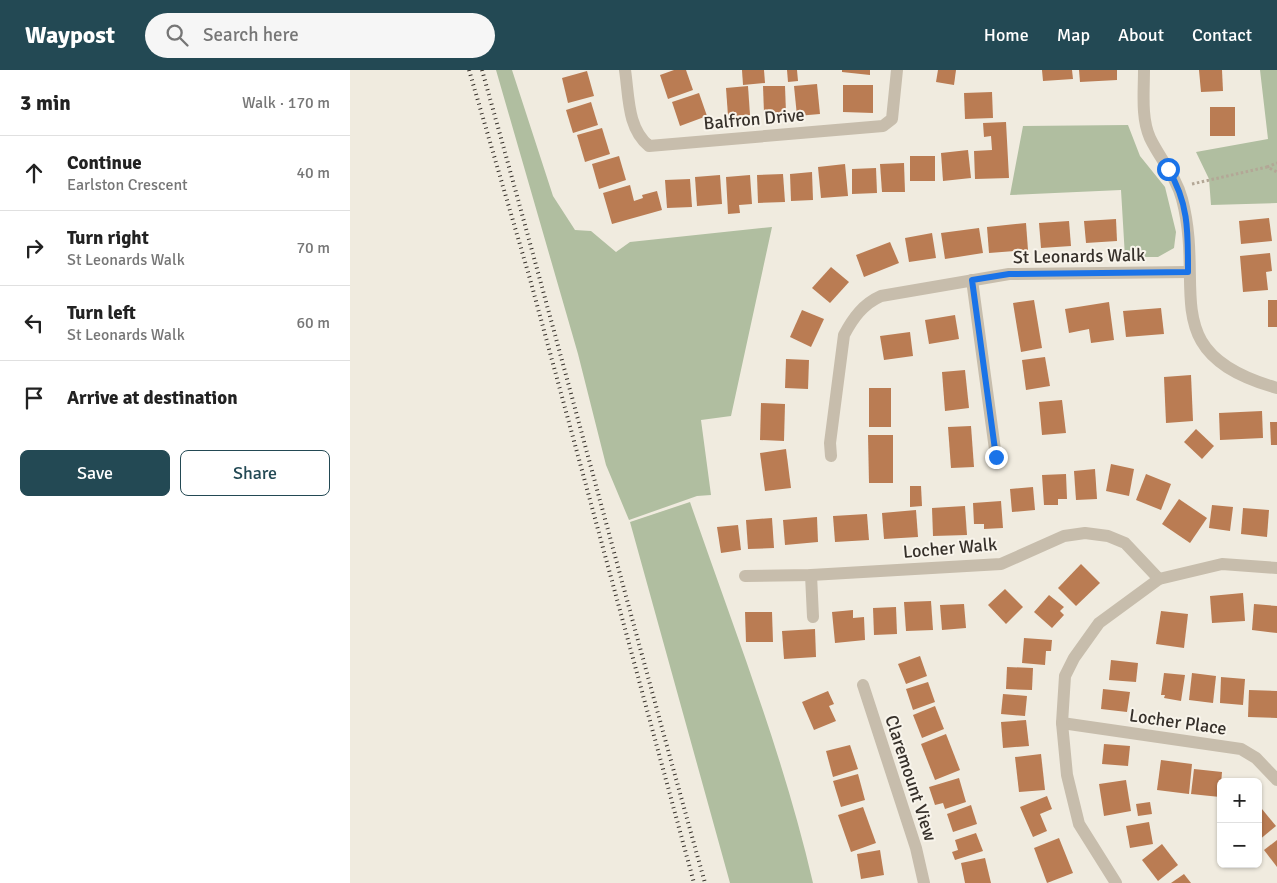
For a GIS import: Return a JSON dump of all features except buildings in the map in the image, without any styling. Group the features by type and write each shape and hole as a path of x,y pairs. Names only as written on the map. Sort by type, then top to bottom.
{"street":[{"name":"Balfron Drive","path":"625,70 633,125 640,138 649,146 883,126 892,119 897,70"},
{"path":"1144,70 1145,123 1150,138 1179,187 1188,220 1188,272 1194,328 1216,361 1253,381 1277,388"},
{"name":"St Leonards Walk","path":"827,449 844,335 867,302 881,296 1009,274 1188,272"},
{"path":"972,280 996,457"},
{"name":"Locher Walk","path":"746,576 811,575 1001,564 1064,536 1085,533 1108,536 1125,543 1160,579"},
{"path":"1116,883 1079,824 1067,775 1062,723 1065,676 1084,642 1099,624 1160,579 1222,564 1277,568"},
{"path":"811,575 813,617"},
{"name":"Claremount View","path":"863,685 916,848 924,883"},
{"name":"Locher Place","path":"1062,723 1241,749 1256,758 1277,780"}],"path":[{"path":"1179,187 1267,167 1277,162"},
{"path":"1267,167 1277,172"}],"green space":[{"path":"496,70 512,70 553,196 575,230 591,231 616,252 630,242 772,227 731,416 701,420 711,495 697,496 629,520 606,465 578,354"},
{"path":"1260,70 1277,70 1277,203 1211,205 1209,179 1196,152 1268,139"},
{"path":"1128,125 1140,156 1165,187 1176,232 1174,248 1158,257 1125,257 1121,190 1010,195 1023,126"},
{"path":"690,502 772,738 801,834 813,883 730,883 630,522"}],"railway":[{"path":"469,70 530,279 694,883"},
{"path":"482,70 705,883"}],"route":[{"path":"996,457 972,280 1009,274 1188,272 1188,220 1179,187 1168,169"}]}
